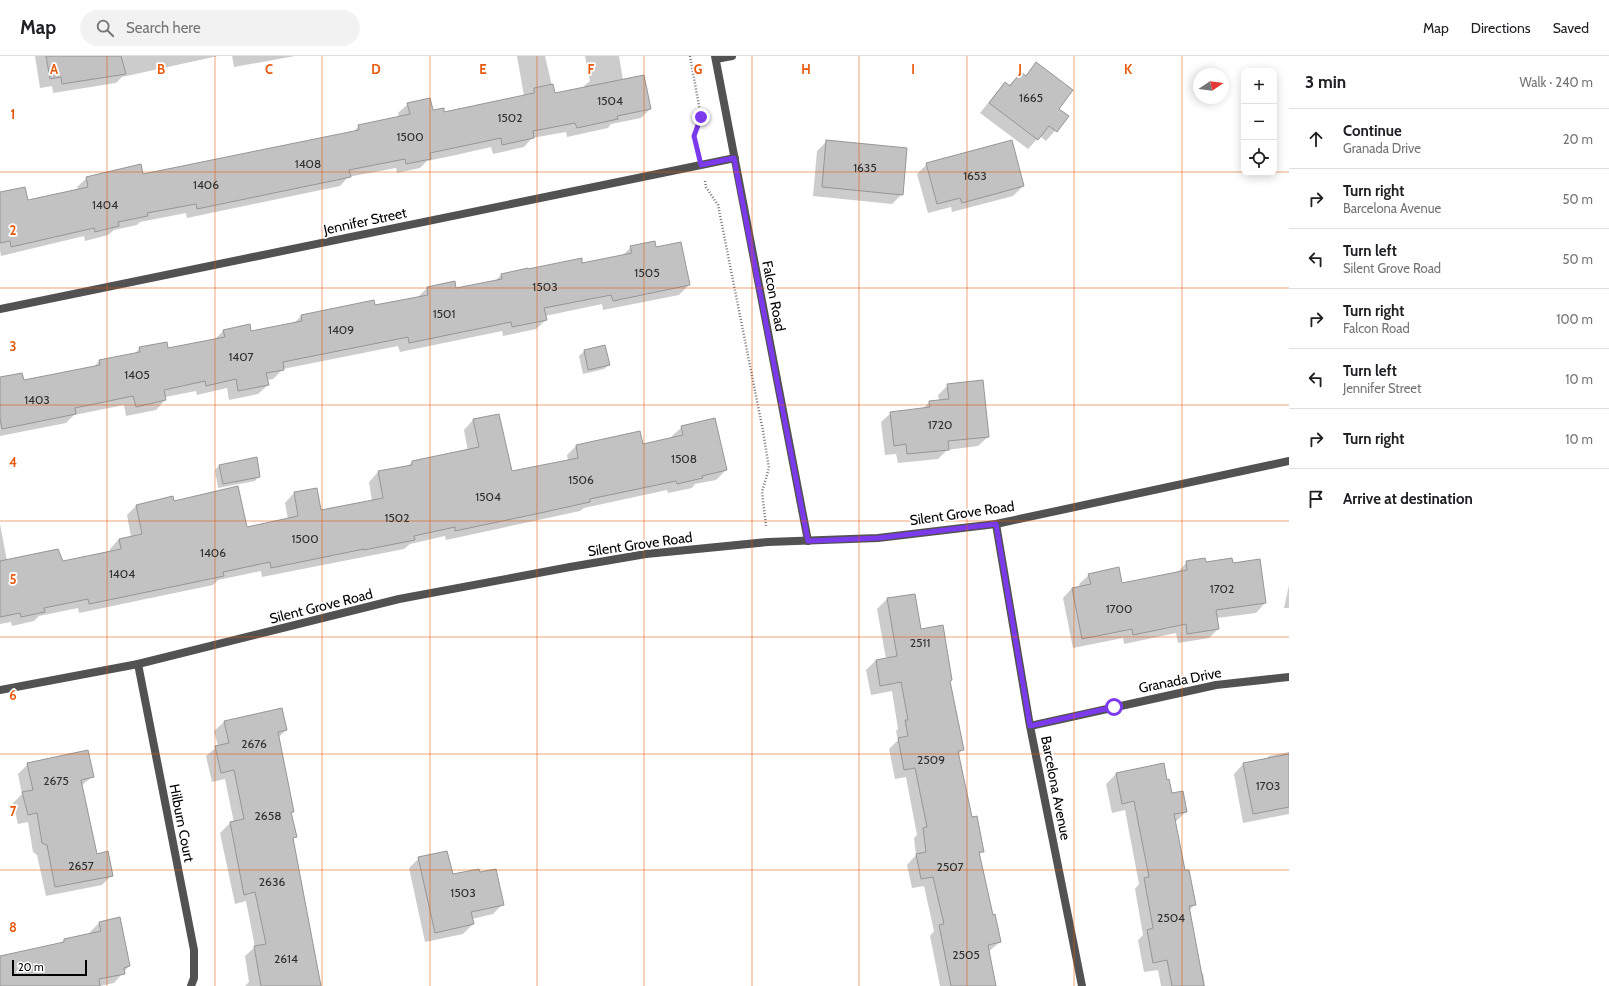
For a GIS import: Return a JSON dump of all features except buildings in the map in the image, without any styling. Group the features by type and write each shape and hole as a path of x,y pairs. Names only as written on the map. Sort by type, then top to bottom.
{"street":[{"path":"715,57 732,56"},
{"name":"Falcon Road","path":"715,57 808,541"},
{"name":"Jennifer Street","path":"0,309 734,158"},
{"name":"Silent Grove Road","path":"0,690 138,664 399,599 646,554 768,542 878,538 996,524 1289,461"},
{"name":"Barcelona Avenue","path":"996,524 1030,726 1082,986"},
{"name":"Hilburn Court","path":"138,664 194,950 194,978 191,986"},
{"name":"Granada Drive","path":"1030,726 1216,685 1289,677"}],"path":[{"path":"690,56 701,117 694,136 706,187 718,204 769,468 762,492 768,542"}],"route":[{"path":"701,117 694,136 701,165 734,158 808,541 878,538 996,524 1030,726 1114,707"}]}
